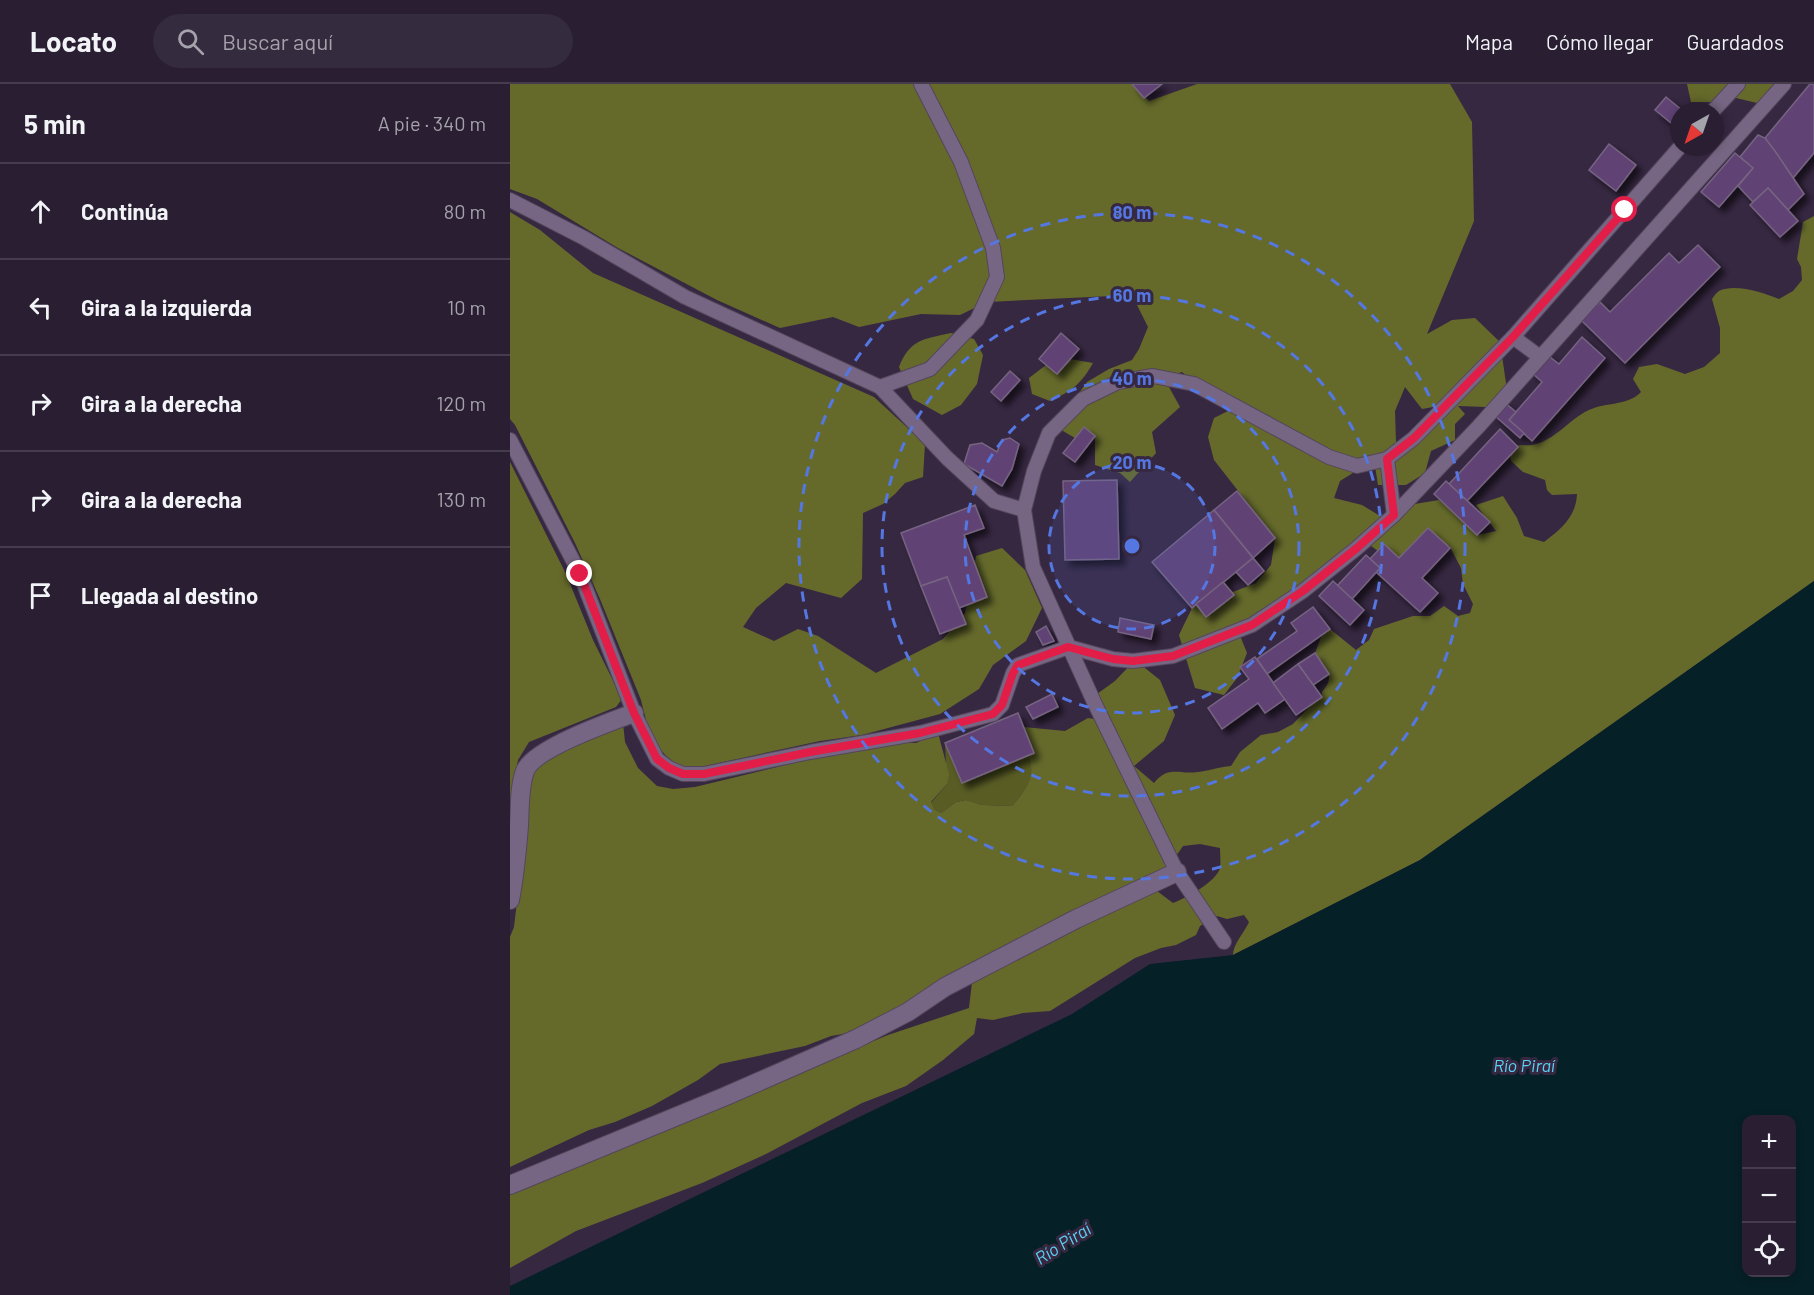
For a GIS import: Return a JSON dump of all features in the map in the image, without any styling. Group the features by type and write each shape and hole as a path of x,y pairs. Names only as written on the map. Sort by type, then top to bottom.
{"street":[{"path":"510,900 516,866 520,801 525,769 541,753 606,723 634,713"},
{"path":"510,1185 726,1096 856,1039 908,1012 945,987 1076,919 1177,872"}],"lane":[{"path":"880,387 930,369 977,320 997,277 993,248 961,162 921,84"},
{"path":"1721,102 1738,84"},
{"path":"510,440 580,574 634,713 657,759 669,768 683,774 704,774 810,752 920,733 993,714 1002,705 1018,665 1068,647 1113,659 1133,661 1173,656 1252,625 1303,591 1357,548 1394,515 1479,426 1784,84"},
{"path":"1224,942 1177,872 1068,647 1033,567 1024,510 1034,471 1049,433 1083,399 1118,382 1153,376 1194,384 1329,457 1357,466 1387,459 1414,438 1513,337 1672,156"},
{"path":"510,200 584,238 685,297 880,387 947,458 994,501 1024,510"},
{"path":"1513,337 1540,357"},
{"path":"1387,459 1394,515"}],"green space":[{"path":"510,84 1132,84 1149,101 1197,84 1450,84 1472,122 1474,221 1427,334 1452,320 1475,318 1500,342 1507,390 1486,407 1458,406 1465,414 1455,424 1455,440 1431,451 1425,473 1406,485 1378,485 1374,460 1340,481 1334,498 1362,505 1385,519 1415,504 1439,500 1478,535 1496,531 1476,505 1503,496 1517,518 1524,536 1544,542 1571,516 1577,494 1552,495 1547,490 1545,480 1523,472 1511,461 1509,447 1540,443 1589,410 1630,400 1641,392 1633,379 1639,367 1657,364 1685,374 1704,367 1720,353 1720,328 1712,299 1714,296 1719,291 1741,288 1779,299 1793,291 1802,280 1801,267 1797,259 1803,222 1814,216 1814,581 1420,860 1233,955 1249,922 1244,915 1227,919 1217,916 1200,926 1196,935 1176,945 1135,958 1050,1011 1023,1013 993,1020 977,1018 974,1034 943,1060 906,1086 862,1103 766,1154 702,1183 576,1231 510,1268 510,1195 563,1170 888,1035 969,1008 973,974 902,1010 848,1033 831,1036 805,1046 720,1064 698,1080 652,1106 589,1130 510,1167 510,937 514,927 531,785 535,770 550,757 623,723 625,742 638,768 657,786 673,789 695,787 814,758 897,743 916,743 938,733 949,774 947,784 931,802 934,809 941,813 956,802 966,800 983,805 1012,806 1026,788 1031,777 1028,755 1034,753 1024,727 1065,731 1088,718 1108,721 1097,694 1115,681 1135,660 1160,680 1175,715 1164,741 1134,766 1154,783 1159,777 1169,772 1191,773 1231,766 1240,752 1261,735 1278,732 1293,724 1322,697 1322,692 1329,681 1328,672 1315,653 1321,637 1330,629 1356,650 1369,640 1374,629 1413,616 1430,616 1444,606 1458,616 1470,613 1473,604 1463,584 1461,568 1449,545 1448,547 1428,528 1399,558 1378,551 1367,543 1239,633 1247,653 1237,678 1224,695 1195,688 1179,635 1192,608 1256,583 1271,565 1275,538 1214,460 1208,437 1214,418 1230,410 1182,372 1164,378 1180,407 1152,432 1156,453 1130,482 1120,473 1095,465 1095,436 1084,427 1075,438 1063,431 1058,422 1087,382 1109,369 1132,360 1139,349 1148,327 1132,295 987,302 960,315 921,314 859,327 833,317 780,328 717,300 618,248 537,199 510,189","holes":["1405,387 1422,409 1444,405 1428,427 1396,442 1395,411","1200,844 1220,848 1220,868 1207,884 1173,903 1157,891 1165,872 1183,846"]},
{"path":"1687,84 1780,84 1777,95 1757,103 1732,97 1712,102 1691,102"},
{"path":"510,212 540,230 593,273 874,397 925,444 923,477 905,483 883,504 863,513 862,579 841,598 786,583 756,608 743,627 774,641 798,629 818,636 876,673 943,639 965,613 976,556 1002,548 1025,570 1042,608 1026,641 993,665 979,689 940,714 862,735 820,741 691,769 675,765 656,745 647,724 641,700 575,543 510,419"},
{"path":"951,333 974,339 983,355 977,384 961,405 942,415 913,399 899,367 908,351 919,342"},
{"path":"1070,359 1093,363 1075,386 1064,394 1050,401 1032,394 1029,378 1046,365 1057,374"},
{"path":"510,462 566,574 593,640 622,699 616,707 529,742 518,760 510,806"},
{"path":"945,743 962,782 1028,755 1032,770 1029,783 1012,806 983,805 966,800 956,802 941,813 934,809 931,803 947,784"}],"water":[{"name":"Río Piraí","path":"1814,581 1814,1295 510,1295 510,1286 1072,1014 1150,964 1233,955 1420,860"}],"building":[{"path":"1132,84 1162,84 1144,98"},
{"path":"1810,84 1814,84 1814,153 1793,178 1765,138"},
{"path":"1666,97 1672,102 1670,102 1670,122 1655,110"},
{"path":"1758,135 1765,138 1804,194 1788,210 1768,188 1753,202 1738,186 1753,168 1740,157"},
{"path":"1609,144 1636,165 1616,191 1589,170"},
{"path":"1735,153 1753,168 1719,207 1701,192"},
{"path":"1768,188 1798,221 1780,237 1750,205"},
{"path":"1698,245 1720,267 1625,363 1581,320 1600,302 1610,312 1669,253 1679,263"},
{"path":"1061,333 1079,349 1057,374 1039,359"},
{"path":"1582,337 1605,358 1532,441 1509,420 1542,382 1531,372 1546,354 1559,364"},
{"path":"1010,371 1020,380 1001,401 991,392"},
{"path":"1504,402 1516,412 1509,420 1524,433 1520,438 1494,415"},
{"path":"1084,427 1095,436 1075,462 1063,453"},
{"path":"1500,429 1518,447 1467,501 1449,484"},
{"path":"1010,438 1019,444 1012,469 1002,486 964,464 970,445 982,443 997,452 1002,440"},
{"path":"1117,480 1119,559 1065,560 1063,481"},
{"path":"1446,481 1490,522 1477,535 1434,494"},
{"path":"1237,491 1275,538 1253,558 1214,510"},
{"path":"975,505 984,528 964,535 987,597 959,608 947,577 921,586 901,533"},
{"path":"1214,510 1253,558 1192,608 1152,562"},
{"path":"1428,528 1450,548 1422,578 1438,593 1420,612 1376,572 1380,568 1370,559 1384,544 1399,558"},
{"path":"1366,555 1380,568 1352,599 1337,586"},
{"path":"1253,558 1264,571 1248,585 1236,572"},
{"path":"947,577 966,624 940,634 921,586"},
{"path":"1333,581 1364,610 1350,625 1319,596"},
{"path":"1223,582 1234,595 1206,617 1196,604"},
{"path":"1313,607 1330,629 1267,674 1257,659 1297,631 1291,623"},
{"path":"1120,618 1154,625 1151,639 1118,632"},
{"path":"1046,626 1054,641 1043,645 1036,632"},
{"path":"1315,653 1329,674 1313,685 1298,664"},
{"path":"1255,657 1285,699 1265,713 1258,703 1222,729 1208,708 1249,679 1240,667"},
{"path":"1298,664 1322,697 1296,715 1273,683"},
{"path":"1052,694 1058,707 1033,719 1026,707"},
{"path":"1018,713 1034,753 962,783 945,743"}],"route":[{"path":"580,574 634,713 657,759 683,774 704,774 810,752 920,733 993,714 1002,705 1018,665 1068,647 1113,659 1133,661 1173,656 1252,625 1303,591 1394,515 1387,459 1414,438 1513,337 1625,210"}]}
